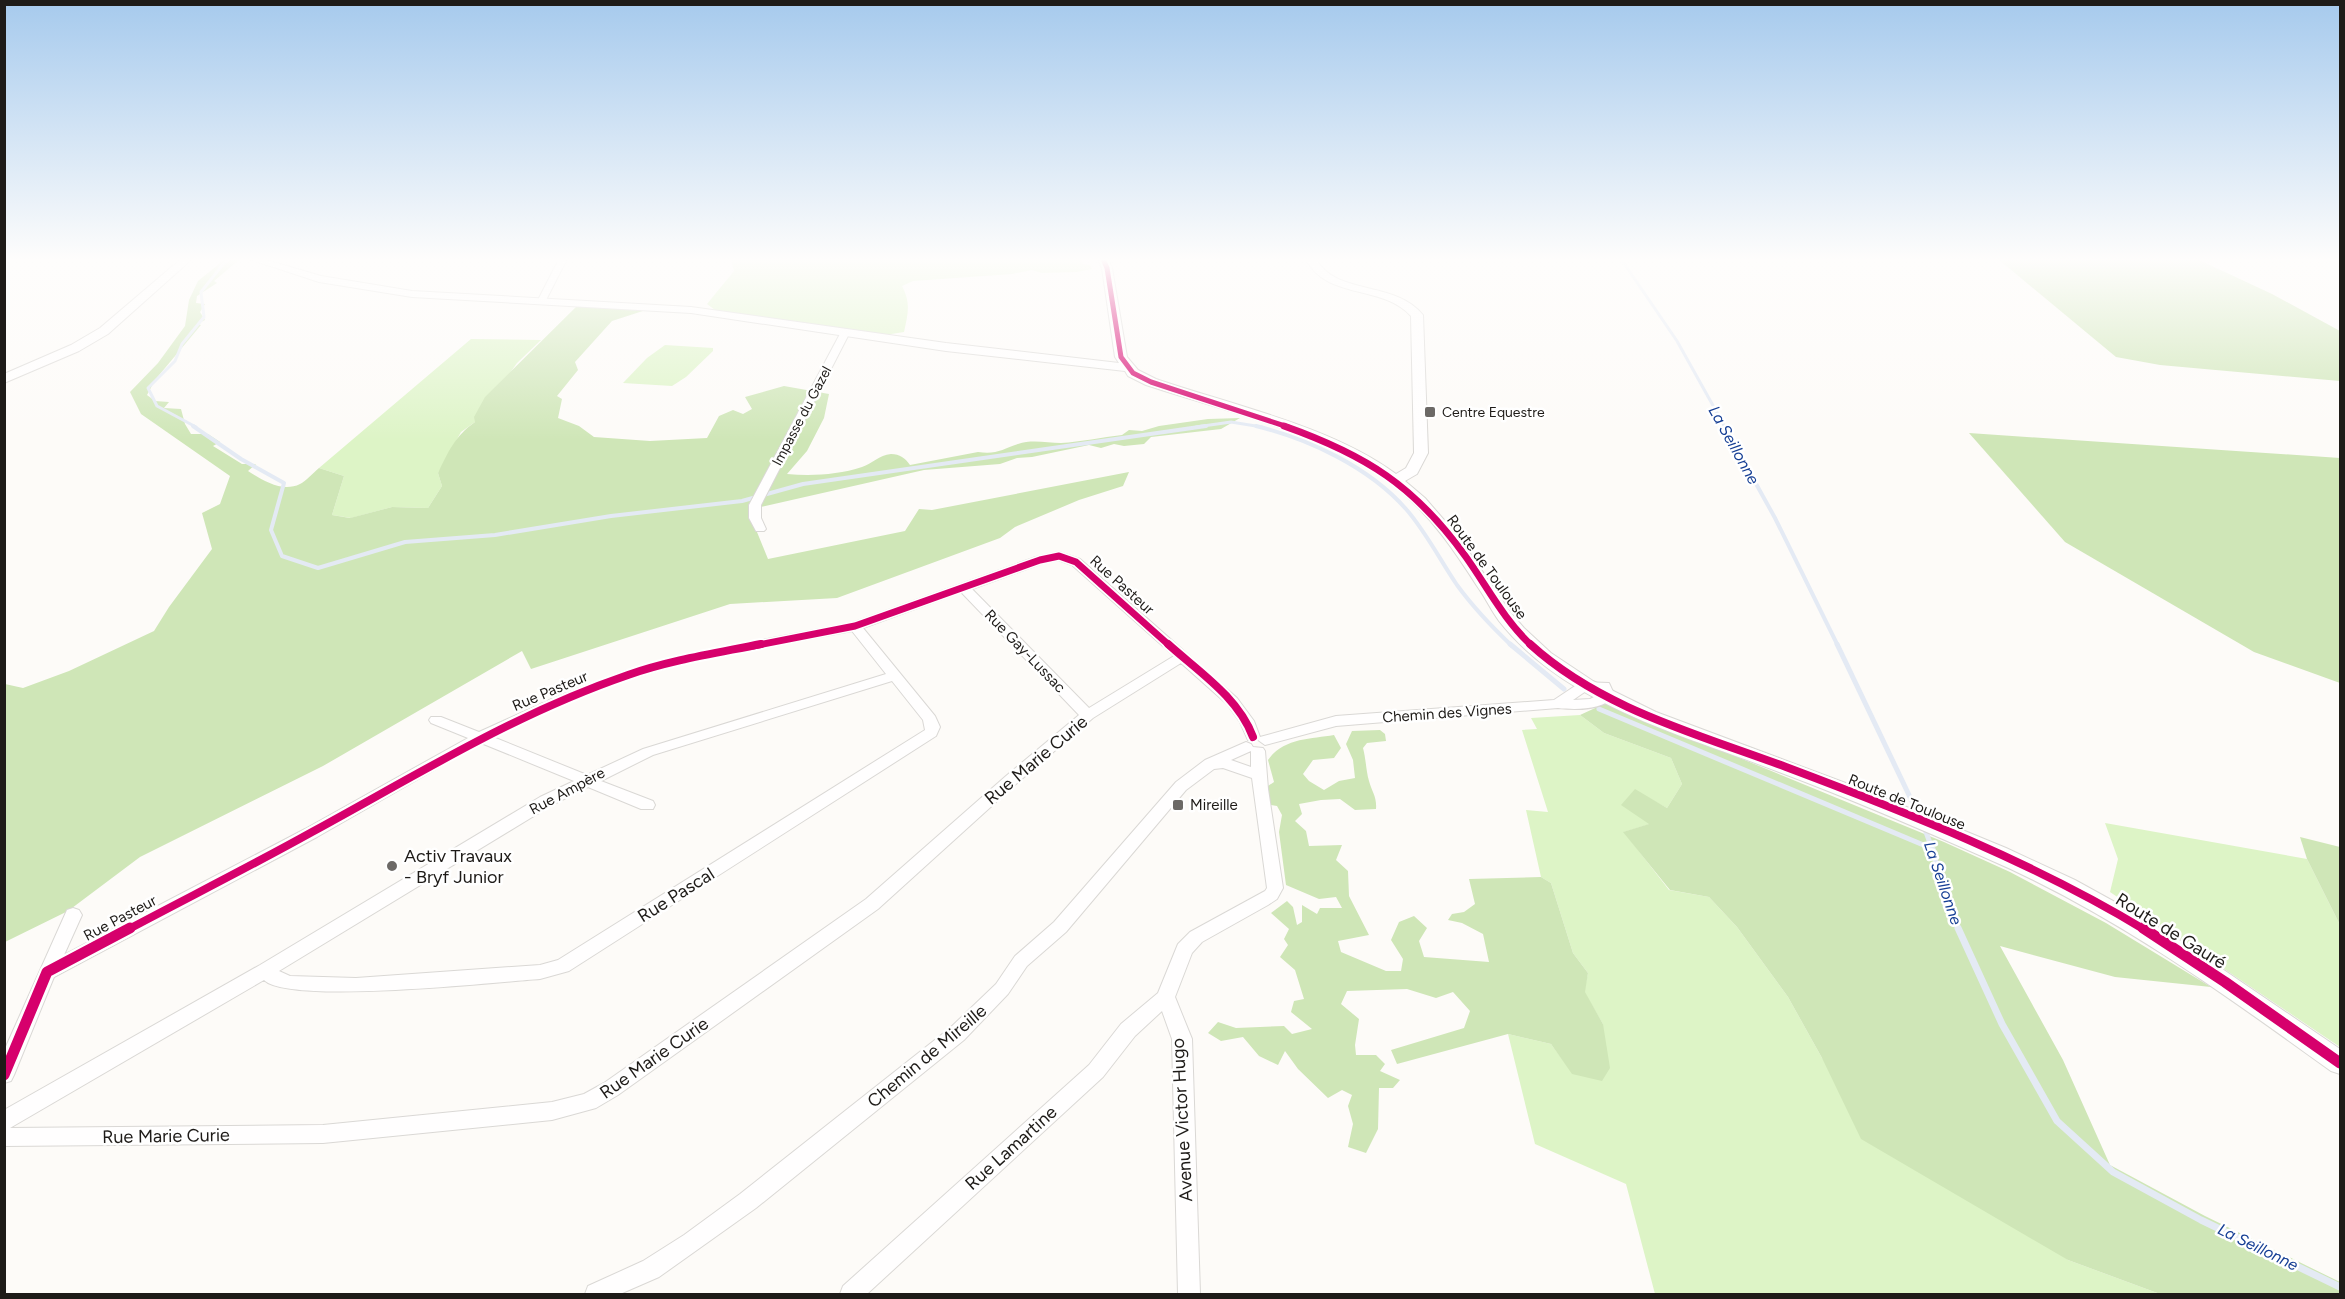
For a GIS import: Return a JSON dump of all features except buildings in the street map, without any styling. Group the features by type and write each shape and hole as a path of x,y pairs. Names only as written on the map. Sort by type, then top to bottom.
{"street":[{"path":"4,379 75,348 104,332 118,320"},
{"path":"755,320 844,333 1128,368"},
{"path":"1115,320 1121,357 1128,368"},
{"path":"1396,480 1412,471 1421,453 1417,320"},
{"name":"Impasse du Gazel","path":"760,529 755,518 755,505 758,498 844,333"},
{"name":"Route de Toulouse","path":"1128,368 1151,382 1313,438 1396,480 1435,519 1493,597 1507,621 1520,635 1551,661 1599,689 1677,727 1764,758 1974,843"},
{"path":"1380,470 1404,465 1417,459"},
{"name":"Rue Pasteur","path":"47,972 311,833 481,737 585,690 656,666 855,626 1040,560 1059,556 1076,562 1182,657"},
{"name":"Rue Gay-Lussac","path":"963,587 1088,715"},
{"name":"Rue Pascal","path":"266,970 274,978 290,983 356,985 540,972 563,966 931,733 933,727 930,720 855,626"},
{"path":"1166,997 1184,950 1196,937 1262,901 1271,895 1275,888 1255,744 1242,712 1182,657"},
{"name":"Rue Marie Curie","path":"4,1137 323,1134 552,1111 590,1102 872,904 1088,715 1182,657"},
{"name":"Rue Ampère","path":"266,970 546,801 585,780 648,752 896,675"},
{"path":"1558,704 1599,689"},
{"name":"Chemin des Vignes","path":"1336,720 1558,704 1572,706 1594,701 1599,689"},
{"path":"436,720 647,805"},
{"name":"Chemin de Mireille","path":"596,1294 651,1269 692,1242 765,1188 957,1034 1002,989 1022,961 1060,927 1177,790 1210,764 1255,744 1336,720"},
{"path":"1210,764 1224,763 1258,775"},
{"name":"Route de Gauré","path":"1974,843 2059,883 2153,934 2340,1063"},
{"path":"4,1075 73,915"},
{"path":"4,1121 266,970"},
{"name":"Rue Lamartine","path":"851,1294 1096,1071 1128,1030 1166,997"},
{"name":"Avenue Victor Hugo","path":"1166,997 1182,1039 1189,1294"}],"green space":[{"path":"186,320 205,320 197,324 201,325 155,380 147,395 155,401 169,402 164,408 181,409 185,424 191,434 208,434 220,442 213,446 242,464 256,464 248,471 272,484 286,487 302,483 319,468 344,476 332,515 350,518 392,507 428,508 442,486 438,473 445,458 457,439 475,422 474,417 485,397 563,320 616,320 612,321 575,362 578,370 557,396 562,399 558,418 579,426 594,437 650,441 707,438 719,416 733,410 743,414 752,409 745,397 784,386 829,394 824,418 807,451 787,474 815,475 844,472 891,454 902,457 910,465 978,452 995,452 1029,442 1076,442 1122,435 1129,430 1142,431 1159,426 1208,419 1240,418 1221,429 1151,437 1144,444 1124,446 1114,444 1101,448 1089,445 1017,458 1000,464 924,470 748,510 768,559 905,531 919,509 932,510 1129,472 1123,486 1079,500 1015,527 1000,538 837,598 730,604 531,669 522,651 323,766 140,857 68,911 5,942 5,684 23,688 69,671 154,631 212,549 202,513 220,504 230,476 141,414 130,392 158,363 185,326"},
{"path":"780,320 907,320 904,332 885,335"},
{"path":"2071,320 2319,320 2340,331 2340,381 2160,365 2116,357"},
{"path":"471,339 541,340 517,363 475,422 461,432 438,473 442,486 428,508 392,507 351,518 332,515 344,476 319,468"},
{"path":"665,345 713,348 713,351 686,377 672,386 623,383 647,358"},
{"path":"1969,433 2340,458 2340,683 2254,652 2065,542"},
{"path":"1606,703 1944,842 2010,872 2106,923 2211,987 2115,977 2000,946 2063,1060 2110,1165 2205,1216 2340,1282 2340,1294 2160,1294 2068,1260 1861,1139 1822,1058 1788,997 1737,927 1709,897 1670,890 1623,832 1649,824 1621,805 1635,789 1667,808 1682,784 1671,758 1604,733 1580,715"},
{"path":"1580,715 1604,733 1671,758 1682,784 1667,808 1634,790 1650,824 1624,832 1669,890 1709,897 1737,927 1788,997 1822,1058 2068,1260 2160,1294 1655,1294 1626,1184 1535,1144 1508,1034 1551,1044 1573,1074 1603,1024 1584,992 1588,973 1573,953 1551,883 1541,877 1526,810 1548,812 1522,730 1537,729 1531,718"},
{"path":"1380,730 1385,734 1386,741 1367,743 1363,748 1376,809 1355,810 1340,799 1321,800 1299,804 1302,814 1295,821 1306,831 1309,846 1342,845 1336,860 1348,871 1349,896 1369,935 1338,941 1341,952 1386,971 1401,971 1403,959 1391,940 1399,922 1414,916 1427,928 1419,941 1424,957 1489,962 1483,934 1462,923 1448,920 1452,914 1464,912 1475,904 1469,879 1541,877 1551,883 1573,953 1588,973 1585,992 1603,1024 1610,1068 1602,1081 1572,1074 1551,1044 1508,1034 1397,1064 1391,1050 1464,1028 1470,1011 1453,992 1436,998 1407,989 1347,991 1341,1004 1359,1019 1355,1045 1356,1055 1376,1055 1385,1064 1380,1071 1400,1080 1393,1088 1379,1088 1378,1129 1366,1153 1348,1147 1353,1124 1348,1106 1352,1095 1342,1090 1328,1098 1298,1069 1285,1051 1278,1065 1259,1056 1243,1037 1221,1041 1208,1033 1218,1022 1236,1028 1284,1026 1292,1034 1312,1029 1291,1012 1294,1001 1304,999 1295,970 1280,957 1288,945 1284,939 1289,929 1271,913 1287,901 1293,907 1297,925 1302,922 1302,905 1317,914 1320,908 1342,908 1336,897 1319,899 1286,885 1279,832 1282,815 1277,806 1271,805 1265,788 1274,782 1268,760 1281,747 1289,743 1334,735 1341,748 1334,758 1313,760 1303,774 1309,781 1324,790 1339,781 1355,778 1353,760 1346,744 1352,731"},
{"path":"2105,823 2307,859 2340,925 2340,1047 2110,892 2118,859"},
{"path":"2300,837 2340,847 2340,925 2307,859"}],"waterway":[{"path":"196,427 157,406 148,388 175,361 182,344 202,320"},
{"name":"La Seillonne","path":"1662,320 1677,341 1725,427"},
{"path":"1196,427 1231,422 1256,426"},
{"path":"193,426 241,459 284,483 271,530 282,556 318,568 405,542 495,535 611,516 742,501 803,484 1206,426"},
{"path":"1256,426 1262,427"},
{"path":"1256,426 1297,439 1337,457 1374,480 1391,494 1420,527 1463,593 1510,644"},
{"name":"La Seillonne","path":"1724,426 1775,518 1838,646"},
{"path":"1510,644 1564,689"},
{"name":"La Seillonne","path":"1837,644 1919,816"},
{"path":"1599,709 1931,848"},
{"name":"La Seillonne","path":"1924,827 1931,848"},
{"name":"La Seillonne","path":"1931,848 1959,930"},
{"name":"La Seillonne","path":"1958,928 2002,1024 2057,1121 2113,1172 2201,1220 2340,1287"}],"cycle path":[{"path":"1115,320 1121,357 1133,373 1151,382 1320,439 1383,471 1408,490 1453,539 1504,616 1526,641 1576,678 1649,716 1868,799 2067,886 2112,910 2179,951 2340,1063"},
{"path":"4,1075 47,972 311,833 481,737 561,700 630,674 689,658 855,626 1040,560 1059,556 1076,562 1232,701 1247,721 1253,737"}],"place":[{"name":"Centre Equestre","path":"1430,412"},
{"name":"Mireille","path":"1178,805"},
{"name":"Activ Travaux - Bryf Junior","path":"392,866"}]}
